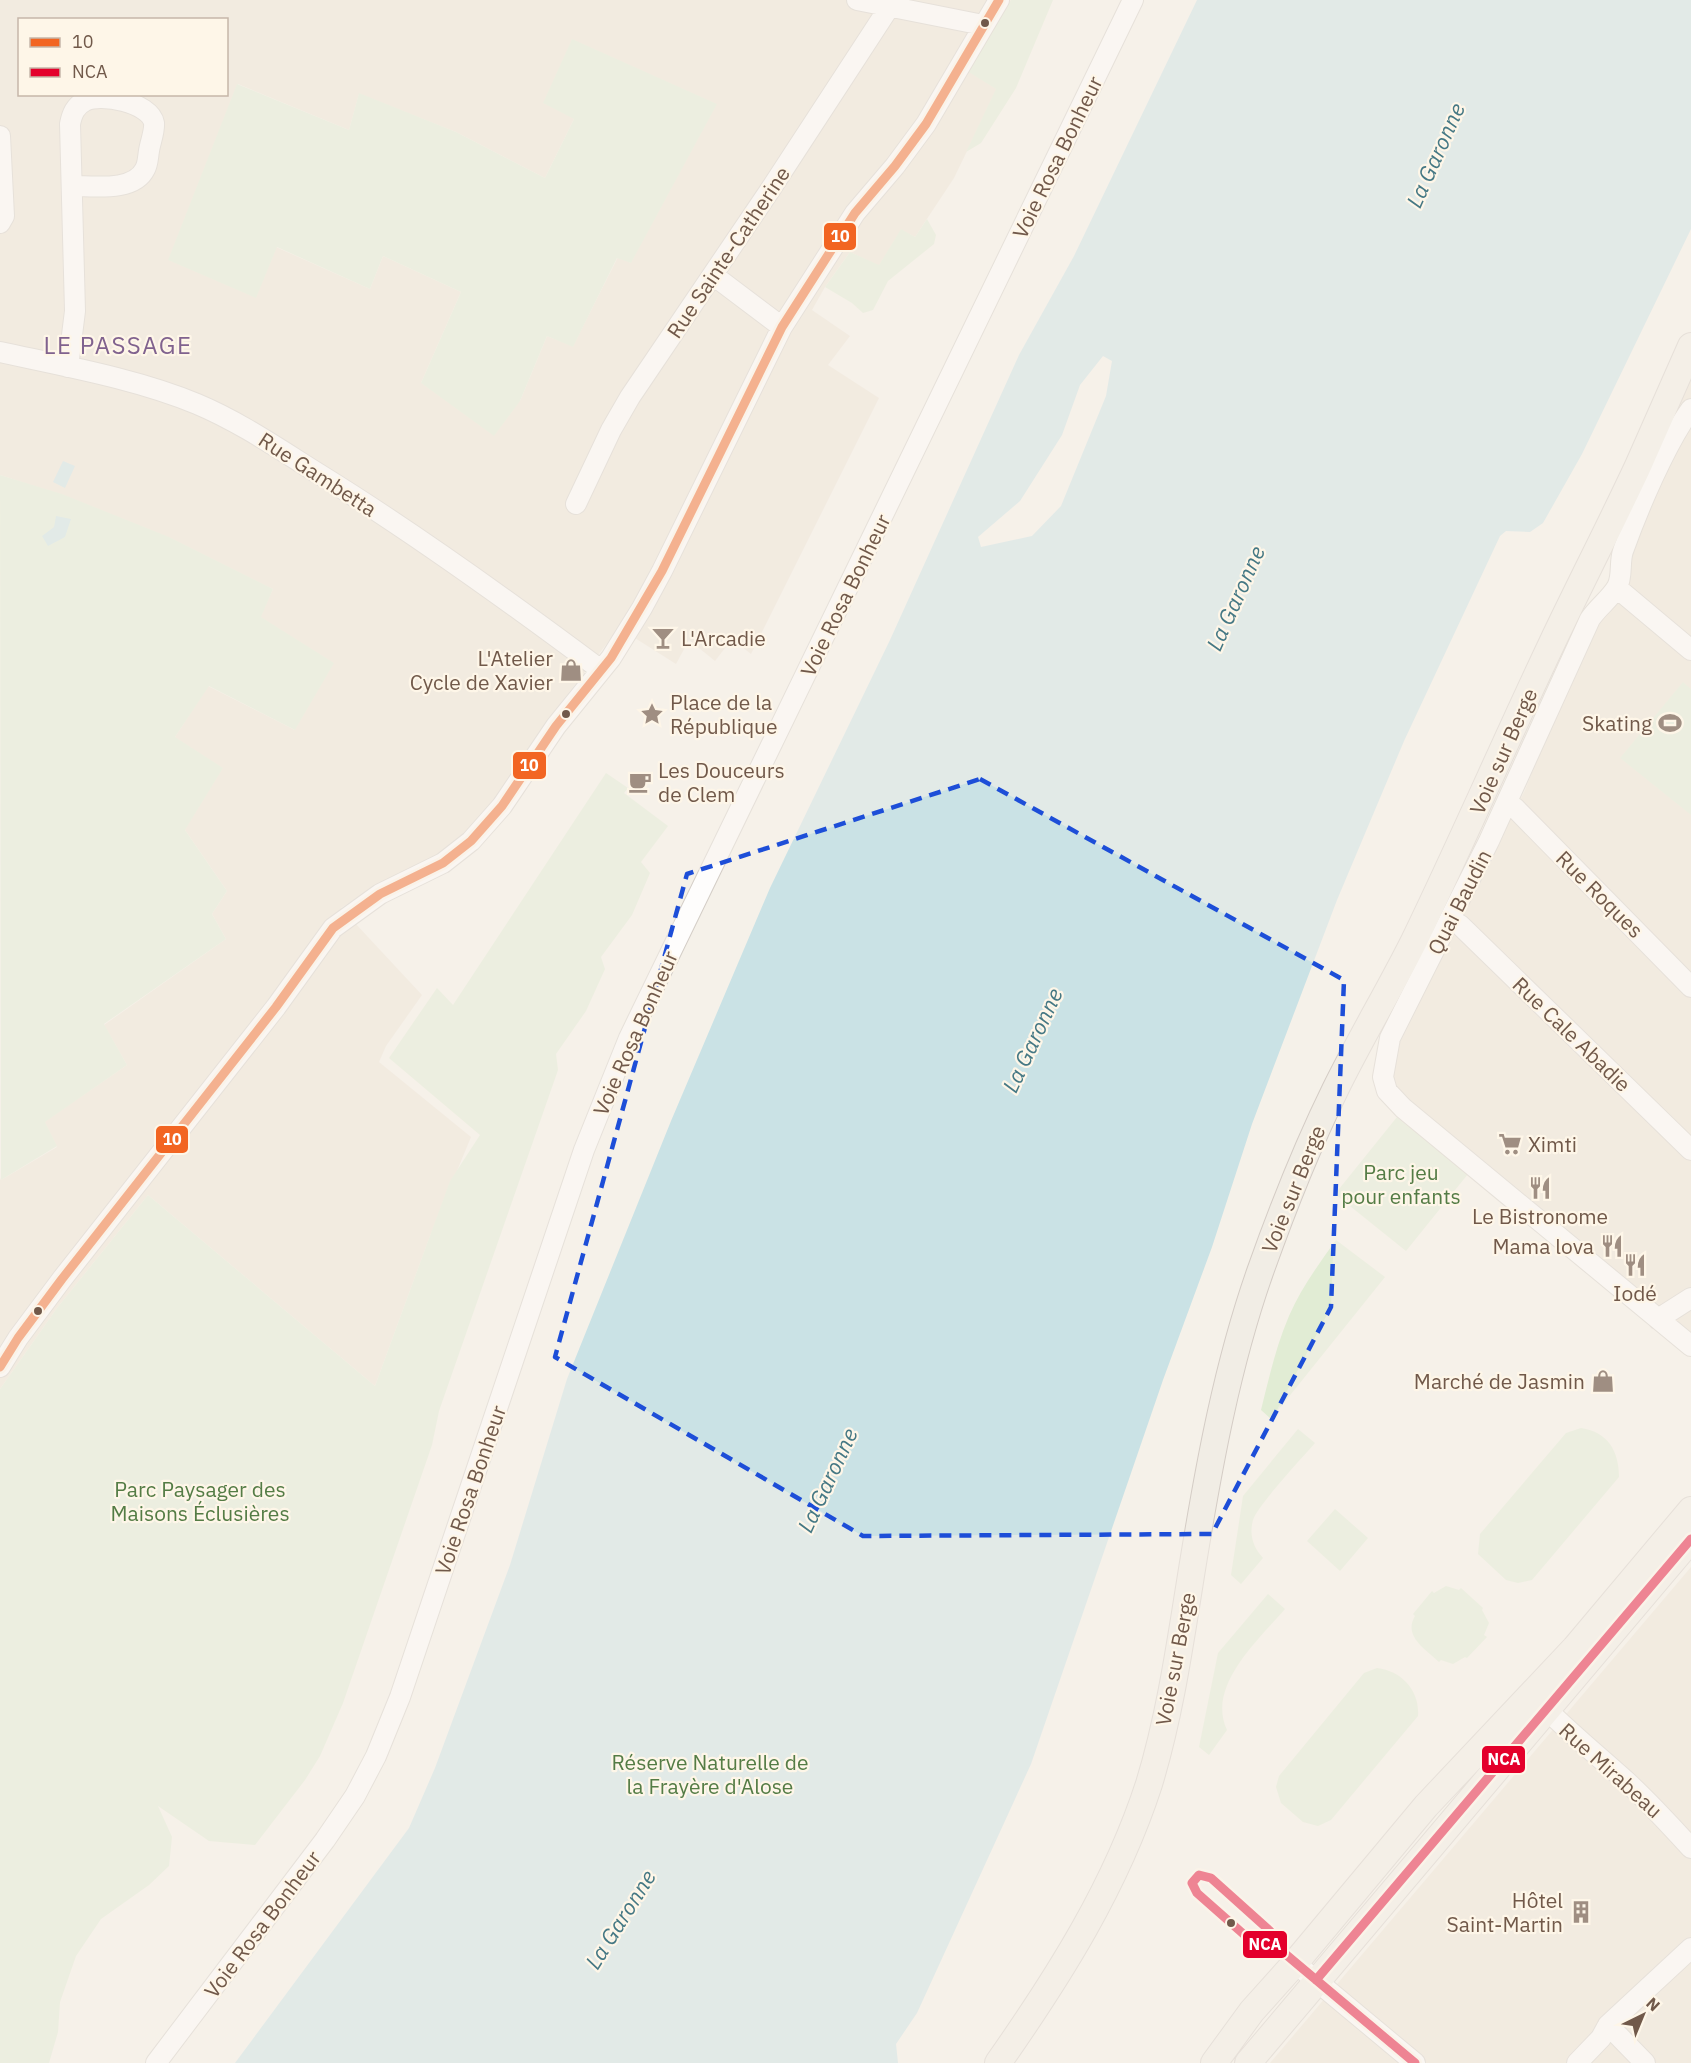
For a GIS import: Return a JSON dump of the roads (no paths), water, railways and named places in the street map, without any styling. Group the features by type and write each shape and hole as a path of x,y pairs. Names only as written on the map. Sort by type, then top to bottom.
{"main road":[{"name":"Voie sur Berge","path":"998,2063 1031,2016 1095,1911 1123,1856 1150,1781 1173,1685 1203,1499 1232,1362 1259,1274 1298,1170 1334,1092 1378,1004 1411,946 1470,823 1552,643 1638,467 1691,346"},
{"path":"1248,2063 1538,1702 1575,1648 1691,1510"},
{"path":"1214,2063 1252,2011 1426,1806 1538,1702 1691,1539"}],"street":[{"path":"857,0 983,25"},
{"path":"0,1367 9,1338 62,1279 276,1007 333,928 380,894 443,863 471,841 502,806 546,740 601,670 642,608 782,327 855,213 895,166 926,124 999,0"},
{"name":"Voie Rosa Bonheur","path":"156,2063 325,1840 355,1796 376,1756 400,1697 584,1150 629,1038 1133,0"},
{"name":"Rue Sainte-Catherine","path":"576,504 611,430 630,397 890,6"},
{"path":"68,367 75,311 70,124 72,115 78,106 95,98 134,104 143,108 150,115 154,124 146,168 140,176 128,184 72,186"},
{"path":"0,136 4,216 0,223"},
{"path":"713,275 782,327"},
{"name":"Rue Gambetta","path":"0,352 157,390 197,404 241,425 351,494 521,610 601,670"},
{"path":"1691,409 1653,479 1623,552 1620,581 1617,588 1691,650"},
{"name":"Quai Baudin","path":"1617,588 1590,619 1508,803 1390,1038 1383,1077 1387,1091 1401,1105 1691,1346"},
{"name":"Rue Roques","path":"1508,803 1691,987"},
{"name":"Rue Cale Abadie","path":"1451,920 1691,1150"},
{"path":"1658,1319 1691,1298"},
{"name":"Rue Mirabeau","path":"1538,1702 1567,1731 1657,1810 1691,1848"},
{"path":"1577,2063 1601,2038 1608,2025 1691,1948"},
{"path":"1295,1963 1415,2063"},
{"path":"1608,2025 1645,2063"}],"water":[{"name":"Réserve Naturelle de la Frayère d'Alose","path":"1197,0 1691,0 1691,229 1582,454 1543,523 1530,532 1506,531 1500,536 1404,741 1337,900 1252,1124 1212,1247 1163,1380 1031,1764 917,2013 896,2044 898,2063 235,2063 409,1828 435,1768 510,1565 567,1379 671,1121 770,888 890,640 1019,355 1074,256","holes":["1103,356 1112,361 1106,396 1061,506 1032,536 981,547 978,537 1020,501 1062,435 1080,385"]},
{"path":"63,461 75,466 65,488 53,482"},
{"path":"56,516 71,519 65,537 48,546 42,536 54,527"}],"place":[{"name":"L'Arcadie","path":"663,638"},
{"name":"L'Atelier Cycle de Xavier","path":"571,670"},
{"name":"Place de la République","path":"652,714"},
{"name":"Skating","path":"1670,723"},
{"name":"Les Douceurs de Clem","path":"640,782"},
{"name":"Ximti","path":"1510,1144"},
{"name":"Le Bistronome","path":"1540,1188"},
{"name":"Mama lova","path":"1612,1246"},
{"name":"Iodé","path":"1635,1265"},
{"name":"Marché de Jasmin","path":"1603,1381"},
{"name":"Hôtel Saint-Martin","path":"1581,1912"}],"district":[{"name":"LE PASSAGE","path":"118,345"}],"water label":[{"name":"La Garonne","path":"1435,155"},
{"name":"La Garonne","path":"1235,598"},
{"name":"La Garonne","path":"1032,1040"},
{"name":"La Garonne","path":"827,1480"},
{"name":"La Garonne","path":"620,1919"}],"park label":[{"name":"Parc jeu pour enfants","path":"1401,1184"},
{"name":"Parc Paysager des Maisons Éclusières","path":"200,1501"}]}
